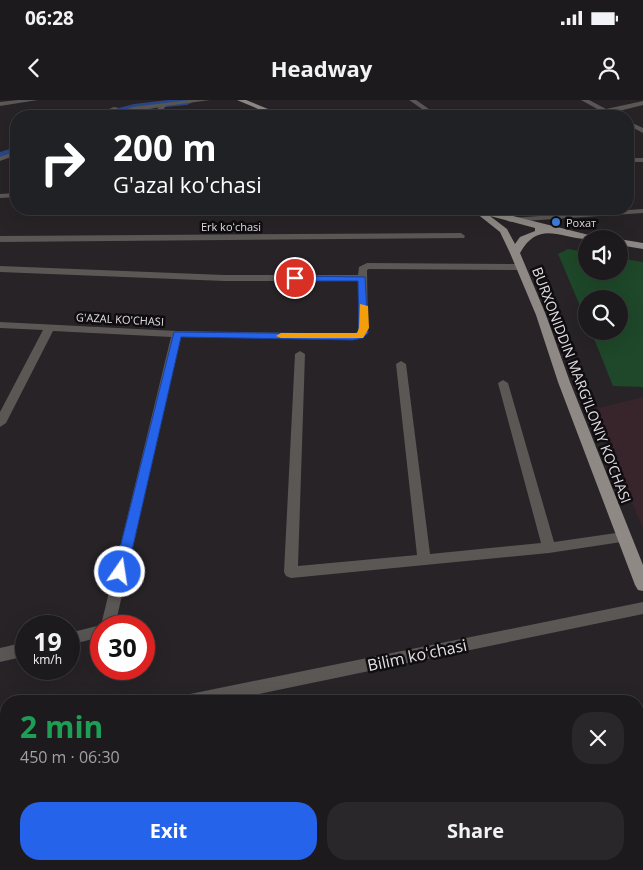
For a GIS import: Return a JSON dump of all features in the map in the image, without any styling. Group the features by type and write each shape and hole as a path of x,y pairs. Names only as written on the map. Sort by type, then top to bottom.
{"main road":[{"path":"240,100 266,110"},
{"name":"BURXONIDDIN MARG’ILONIY KO’CHASI","path":"484,215 504,231 515,253 541,315 564,382 643,585"},
{"path":"495,215 578,235"},
{"path":"504,231 548,229"},
{"path":"515,253 523,239 548,229"},
{"path":"628,244 643,246"}],"street":[{"path":"0,104 35,100"},
{"path":"115,110 148,100"},
{"path":"125,110 207,100"},
{"path":"412,100 427,110"},
{"path":"584,100 603,110"},
{"path":"610,110 643,103"},
{"path":"160,110 164,104"},
{"path":"510,220 583,215"},
{"name":"Erk koʻchasi","path":"0,239 461,236"},
{"path":"0,269 224,278 362,278 362,269 373,266 521,267"},
{"name":"G'AZAL KO'CHASI","path":"0,326 177,334 360,336 364,328 362,278"},
{"path":"0,423 49,328"},
{"path":"111,615 177,334"},
{"path":"300,354 291,572 424,558 549,548 623,537"},
{"path":"400,364 424,558"},
{"path":"504,383 549,548"},
{"name":"Bilim koʻchasi","path":"219,695 643,608"},
{"path":"0,656 15,652"}],"shaded area":[{"path":"643,397 643,528 591,410"}],"green space":[{"path":"568,249 578,251 578,280 628,280 628,260 643,262 643,387 613,386 595,340 628,340 628,290 578,290 578,301 558,254"}],"waterway":[{"path":"126,110 187,102 187,100"},
{"path":"0,156 10,153"}],"slow traffic":[{"path":"281,336 360,336 364,328 363,306"}],"place":[{"name":"Рохат","path":"556,222"}],"route":[{"path":"120,572 177,334 353,337 360,336 363,333 362,278 295,278"}]}
